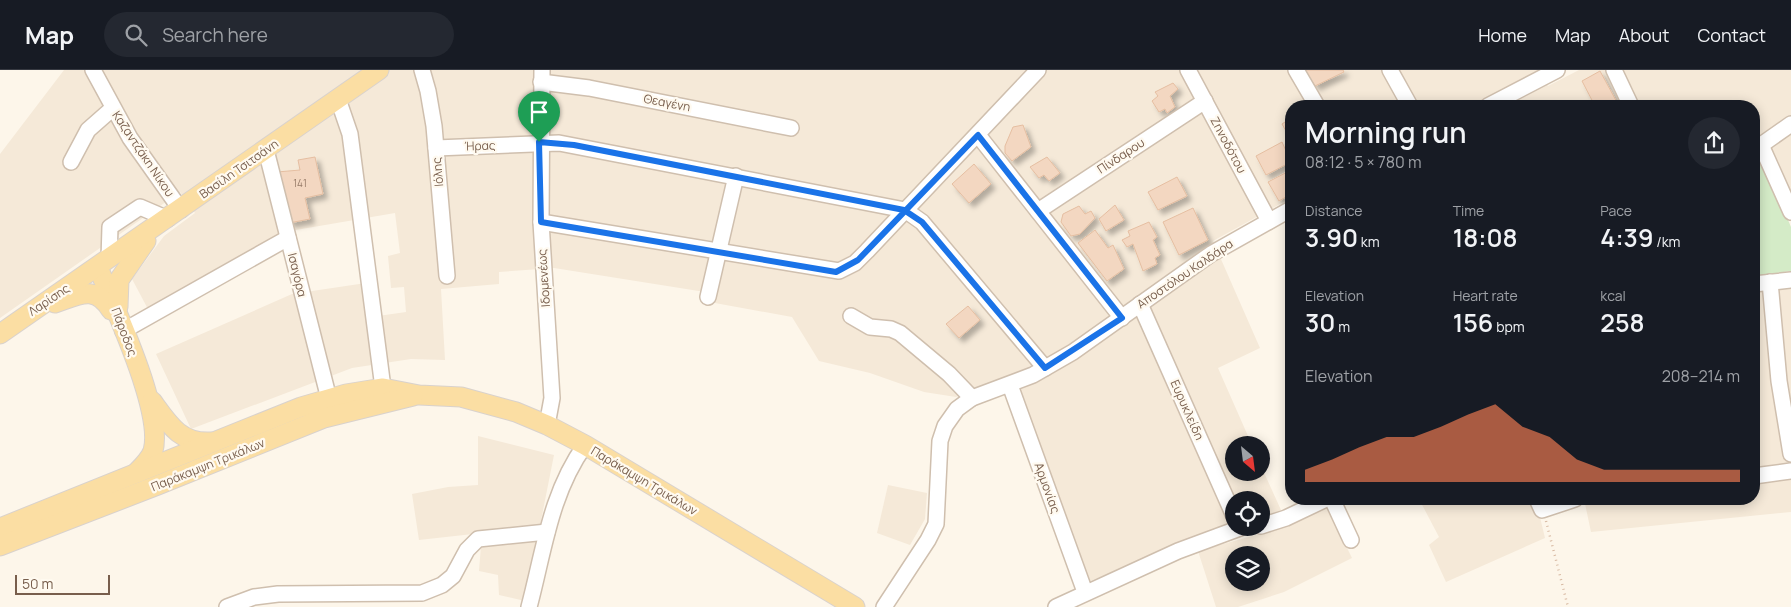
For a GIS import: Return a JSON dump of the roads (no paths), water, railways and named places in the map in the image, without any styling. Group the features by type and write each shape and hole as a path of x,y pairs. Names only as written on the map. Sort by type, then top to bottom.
{"main road":[{"name":"Βασίλη Τσιτσάνη","path":"104,263 379,70"},
{"path":"123,331 118,304 119,280 145,243 175,214"},
{"name":"Λαρίσης","path":"0,334 104,263"},
{"name":"Πάροδος","path":"104,263 123,331 160,422"},
{"path":"36,309 83,294 94,294 103,298 123,331"},
{"name":"Παράκαμψη Τρικάλων","path":"0,528 134,475 177,468 215,442 301,407 383,388 419,395 461,397 489,403 547,425 585,445 855,607"},
{"name":"Παράκαμψη Τρικάλων","path":"0,546 177,468 324,418 419,395"},
{"path":"160,422 177,468"},
{"path":"160,422 187,439 200,443 215,442"},
{"path":"134,475 152,453 160,422"}],"street":[{"name":"Καζαντζάκη Νίκου","path":"93,70 175,214"},
{"name":"Ιόλης","path":"422,70 433,112 447,276"},
{"path":"541,222 839,271 858,260 1038,70"},
{"name":"Ζηνοδότου","path":"1188,70 1269,221"},
{"path":"1296,70 1314,100"},
{"path":"1390,70 1407,100"},
{"path":"1614,70 1628,100"},
{"path":"1499,100 1553,71"},
{"name":"Θεαγένη","path":"541,76 589,88 791,128"},
{"name":"Ιδομενέως","path":"541,76 539,142 541,222 551,381 551,407 547,425"},
{"path":"338,99 350,134 383,388"},
{"name":"Πίνδαρου","path":"1038,211 1205,102"},
{"path":"71,162 88,130 113,108"},
{"path":"1760,146 1791,124"},
{"path":"978,135 1122,318"},
{"name":"Ήρας","path":"436,148 539,142 574,145 904,210 922,222 1045,368"},
{"name":"Ισαγόρα","path":"266,150 329,399"},
{"path":"1760,151 1791,212"},
{"path":"708,297 736,176"},
{"path":"104,263 110,227 140,206 175,214"},
{"name":"Αποστόλου Καλδάρα","path":"884,607 928,540 936,524 939,447 942,434 952,415 972,398 1010,385 1045,368 1122,318 1204,258 1285,212"},
{"path":"123,331 288,238"},
{"path":"1760,283 1791,280"},
{"path":"1770,282 1779,381 1791,454"},
{"name":"Ευρυκλείδη","path":"1140,304 1225,496"},
{"path":"852,316 870,327 891,329 900,333 949,374 972,398"},
{"name":"Αρμονίας","path":"1010,385 1085,592"},
{"path":"529,607 546,532 566,475 585,445"},
{"path":"1760,475 1791,471"},
{"path":"1270,523 1313,505"},
{"path":"1335,505 1351,540"},
{"path":"227,607 254,597 278,594 408,594 427,592 442,585 453,576 467,550 478,539 546,532"},
{"path":"1056,607 1085,592 1185,548 1225,534"}]}
